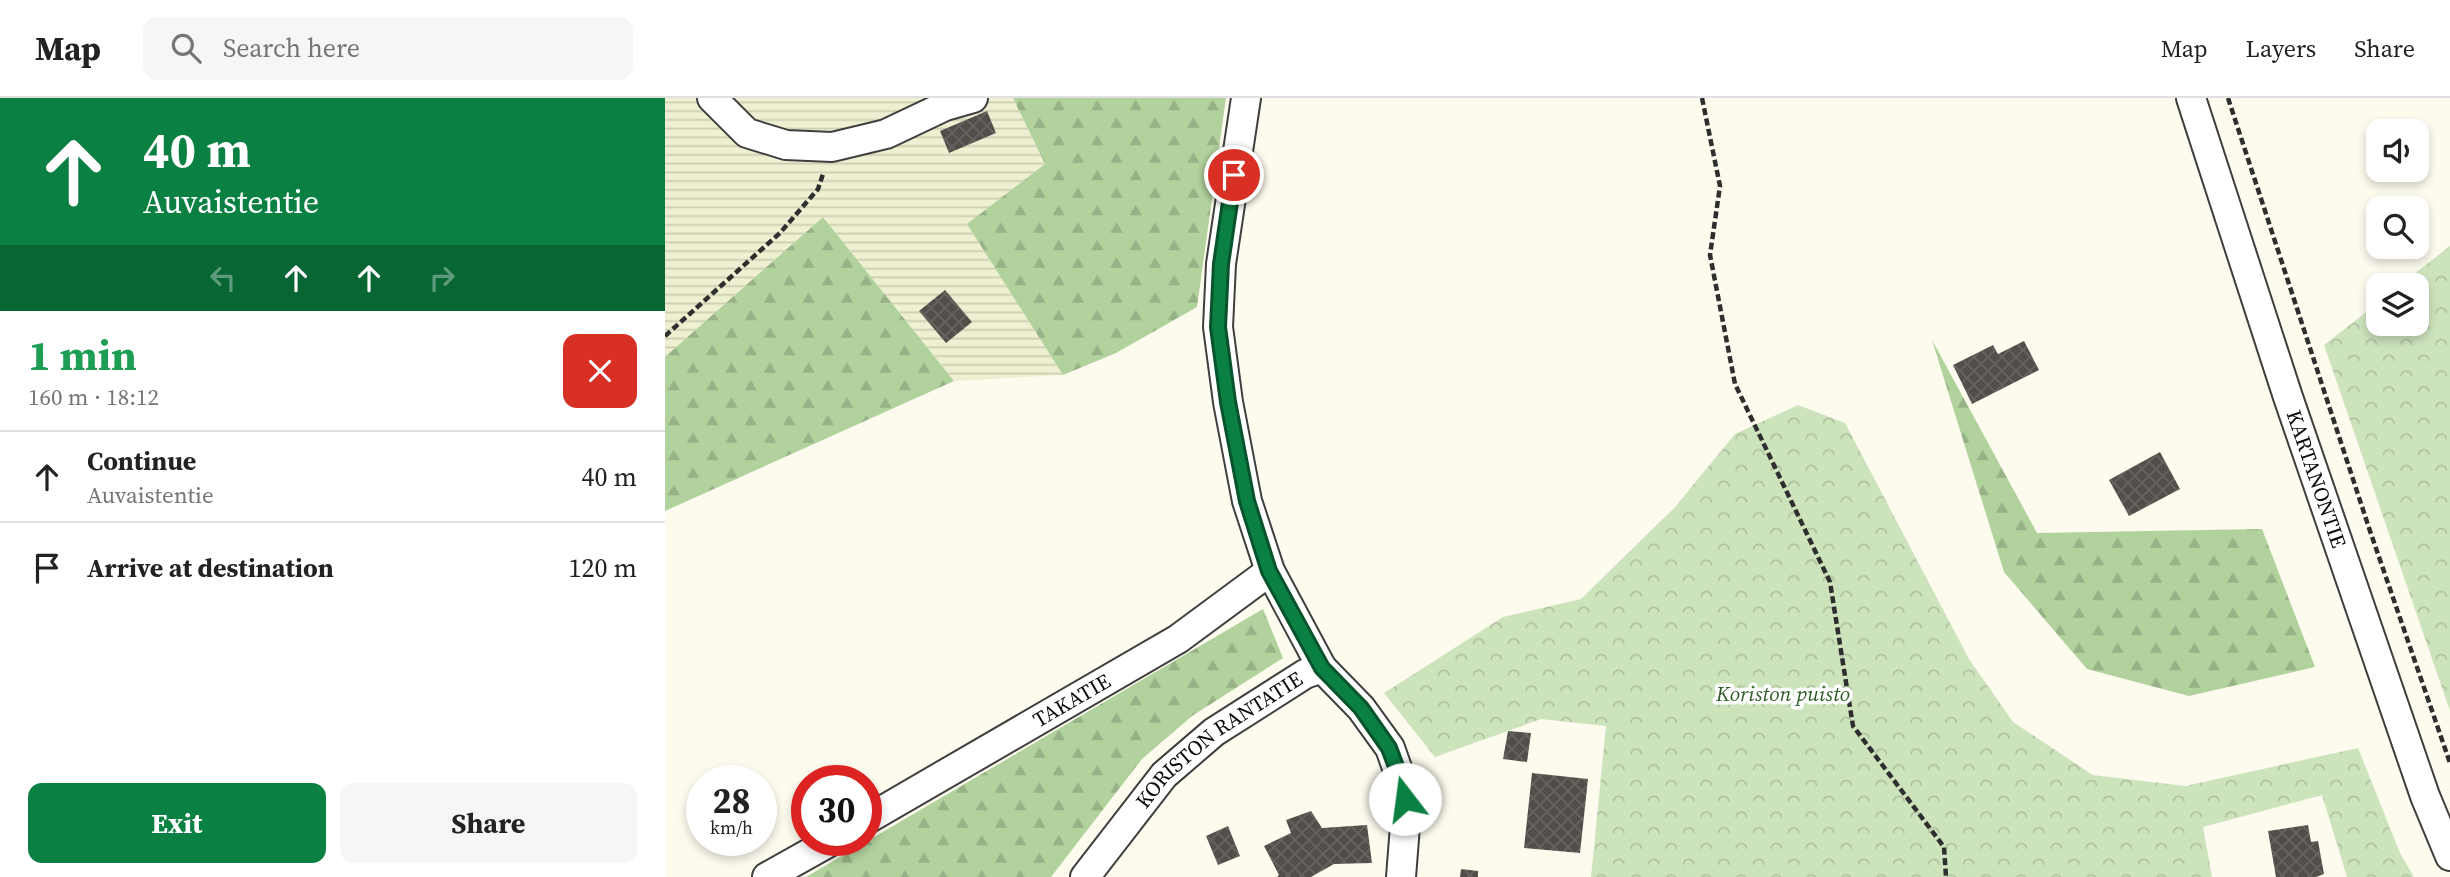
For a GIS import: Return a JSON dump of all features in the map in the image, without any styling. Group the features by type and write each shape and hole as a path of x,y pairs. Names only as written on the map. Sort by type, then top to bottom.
{"street":[{"path":"712,98 747,133 786,145 832,147 885,134 945,106 973,98"},
{"path":"1246,98 1221,264 1218,327 1228,402 1247,501 1269,571 1322,668"},
{"name":"KARTANONTIE","path":"2191,98 2306,449 2425,796 2450,856"},
{"name":"TAKATIE","path":"882,811 1178,639 1269,571"},
{"name":"KORISTON RANTATIE","path":"1085,877 1164,775 1214,732 1305,674 1322,668 1361,708 1389,748 1394,760 1403,785 1406,813 1401,877"},
{"path":"767,877 804,856"}],"path":[{"path":"1702,98 1720,187 1710,255 1735,384 1830,582 1853,726 1944,847 1946,877"},
{"path":"2228,98 2450,763"},
{"path":"665,336 787,224 818,189 832,147"}],"green space":[{"path":"665,98 1013,98 1045,164 968,224 1063,375 954,381 823,217 665,357"},
{"path":"1013,98 1226,98 1197,307 1116,353 1063,375 967,224 1045,164"},
{"path":"823,217 954,381 665,511 665,357"},
{"path":"2450,246 2450,711 2324,345 2366,312 2366,336 2429,336 2429,273 2415,273"},
{"path":"1932,340 2037,533 2262,529 2315,667 2189,696 2087,669 2004,572"},
{"name":"Koriston puisto","path":"1798,405 1845,423 1969,659 2013,722 2093,775 2185,786 2358,748 2400,853 2414,877 2347,877 2322,795 2203,827 2212,877 1591,877 1606,726 1541,719 1435,757 1384,693 1503,617 1581,599 1675,507 1735,434"},
{"path":"1263,609 1283,658 1192,716 1142,759 1051,877 806,877 842,856 882,856 882,832"}],"building":[{"path":"987,111 996,133 949,153 940,131"},
{"path":"945,290 972,322 946,343 919,311"},
{"path":"2024,341 2039,370 1972,404 1953,365 1993,345 1998,354"},
{"path":"2160,452 2180,489 2129,516 2109,480"},
{"path":"1508,731 1531,733 1527,762 1503,759"},
{"path":"1532,773 1588,779 1580,853 1524,848"},
{"path":"1311,811 1322,828 1367,825 1372,863 1334,864 1311,877 1277,877 1279,875 1264,846 1291,833 1286,820"},
{"path":"2308,825 2311,842 2318,841 2324,874 2316,877 2276,877 2268,831"},
{"path":"1228,826 1240,856 1218,865 1206,836"},
{"path":"1461,869 1478,871 1478,877 1460,877"}],"route":[{"path":"1234,175 1221,264 1218,327 1228,402 1247,501 1269,571 1322,668 1361,708 1389,748 1403,785 1405,799"}]}
